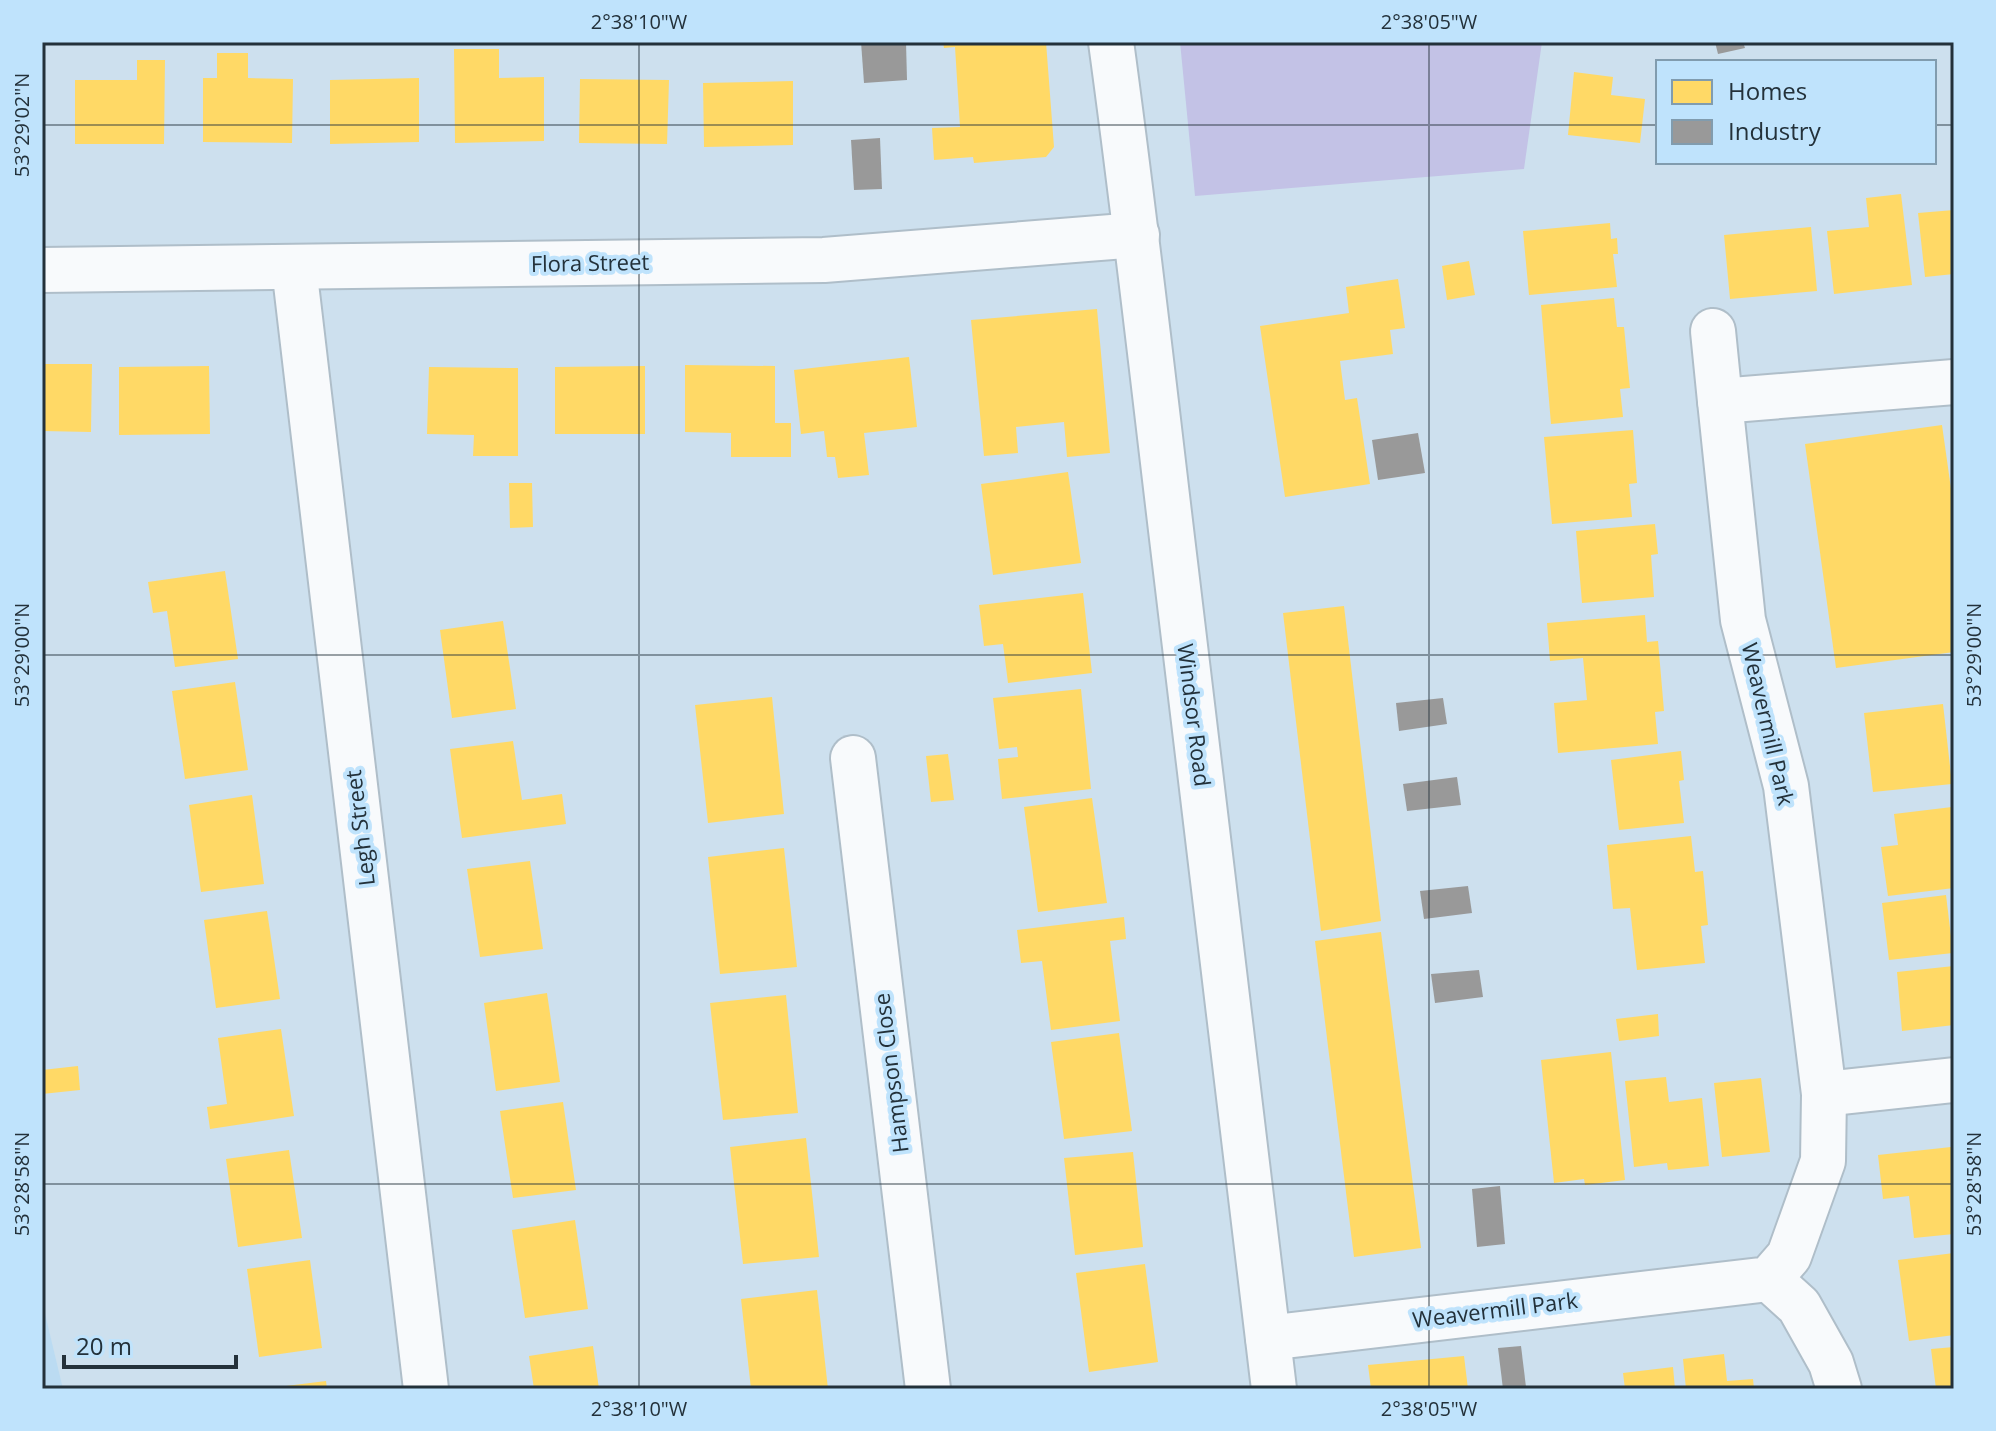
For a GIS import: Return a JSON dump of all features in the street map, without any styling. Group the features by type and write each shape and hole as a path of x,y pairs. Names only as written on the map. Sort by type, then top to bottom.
{"street":[{"name":"Windsor Road","path":"1111,42 1137,235 1274,1389"},
{"name":"Flora Street","path":"42,270 824,260 1137,235"},
{"name":"Legh Street","path":"294,267 426,1389"},
{"name":"Weavermill Park","path":"1268,1338 1769,1279 1789,1256 1823,1161 1824,1094 1786,786 1743,620 1713,331"},
{"path":"1720,401 1954,382"},
{"name":"Hampson Close","path":"853,758 928,1389"},
{"path":"1824,1094 1954,1080"},
{"path":"1769,1279 1799,1306 1831,1363 1839,1389"}],"shaded area":[{"path":"1180,42 1542,42 1524,169 1195,196"},
{"path":"42,1301 63,1389 42,1389"}],"building: Homes":[{"path":"943,42 1046,42 1054,147 1046,157 974,163 973,157 934,160 932,128 960,127 955,47 944,48"},
{"path":"454,49 499,49 499,78 544,77 544,141 455,143"},
{"path":"217,53 248,53 248,78 293,79 292,143 203,142 203,78 217,78"},
{"path":"137,60 165,60 164,144 75,144 75,80 137,80"},
{"path":"1574,72 1613,77 1611,95 1645,99 1640,143 1568,135"},
{"path":"419,78 419,142 330,144 330,80"},
{"path":"580,79 669,80 667,144 579,143"},
{"path":"793,81 793,145 704,147 703,83"},
{"path":"1901,194 1912,285 1834,294 1827,231 1869,227 1866,198"},
{"path":"1954,210 1954,274 1925,277 1918,213"},
{"path":"1610,223 1611,239 1617,238 1618,254 1613,254 1617,287 1529,295 1523,231"},
{"path":"1811,227 1817,291 1730,299 1724,235"},
{"path":"1469,261 1475,295 1447,300 1442,266"},
{"path":"1398,279 1405,328 1390,330 1393,354 1340,361 1345,400 1357,398 1370,484 1285,497 1260,326 1349,313 1346,287"},
{"path":"1614,298 1617,327 1624,327 1630,388 1620,389 1623,417 1551,424 1541,305"},
{"path":"1097,309 1110,453 1067,457 1064,422 1016,427 1018,453 984,456 971,320"},
{"path":"909,357 917,427 864,433 869,475 838,478 835,457 827,457 824,431 801,434 794,370"},
{"path":"42,364 92,364 91,432 42,431"},
{"path":"685,365 775,366 775,423 791,423 791,457 731,457 731,433 685,432"},
{"path":"209,366 210,434 119,435 119,367"},
{"path":"645,366 645,434 555,434 555,367"},
{"path":"429,367 518,368 518,456 473,456 474,435 427,434"},
{"path":"1942,425 1954,510 1954,652 1836,668 1805,444"},
{"path":"1633,430 1637,483 1629,484 1632,517 1552,524 1544,437"},
{"path":"1068,472 1081,563 993,575 981,484"},
{"path":"509,483 532,483 533,527 510,528"},
{"path":"1655,524 1658,554 1651,555 1654,597 1582,603 1576,531"},
{"path":"225,571 238,659 175,667 167,611 153,613 148,582"},
{"path":"1083,593 1092,673 1008,683 1003,644 984,646 979,605"},
{"path":"1344,606 1381,921 1321,931 1283,613"},
{"path":"1645,615 1647,642 1658,641 1664,711 1655,712 1658,744 1558,753 1554,703 1587,700 1583,658 1550,661 1547,623"},
{"path":"503,621 516,709 452,718 440,630"},
{"path":"235,682 248,770 185,779 172,691"},
{"path":"1081,689 1091,789 1002,799 998,759 1018,757 1017,747 999,749 993,698"},
{"path":"772,697 784,814 708,823 695,705"},
{"path":"1943,704 1952,784 1873,792 1864,713"},
{"path":"513,741 522,800 562,794 566,824 462,838 450,749"},
{"path":"1681,751 1684,780 1679,781 1684,823 1619,830 1611,760"},
{"path":"948,754 954,800 931,802 926,756"},
{"path":"252,795 264,884 201,892 189,805"},
{"path":"1092,798 1107,903 1038,912 1024,807"},
{"path":"1952,807 1954,888 1888,896 1881,847 1898,845 1894,814"},
{"path":"1691,836 1695,872 1703,871 1708,925 1701,926 1705,963 1637,970 1630,908 1613,909 1607,845"},
{"path":"784,848 797,967 720,974 708,857"},
{"path":"530,861 543,949 480,957 467,869"},
{"path":"1946,895 1953,953 1889,960 1882,903"},
{"path":"267,911 280,999 216,1008 204,920"},
{"path":"1124,917 1126,939 1110,941 1120,1021 1051,1030 1042,961 1021,963 1017,930"},
{"path":"1381,932 1421,1248 1354,1257 1315,941"},
{"path":"1954,966 1954,1025 1902,1031 1897,972"},
{"path":"547,993 560,1082 496,1091 484,1003"},
{"path":"786,995 798,1113 723,1120 710,1003"},
{"path":"1658,1014 1659,1036 1619,1041 1616,1019"},
{"path":"281,1029 294,1116 210,1129 207,1107 227,1104 218,1038"},
{"path":"1119,1033 1132,1131 1064,1139 1051,1042"},
{"path":"1611,1052 1625,1180 1585,1185 1584,1179 1554,1183 1541,1060"},
{"path":"78,1066 80,1090 42,1094 42,1070"},
{"path":"1666,1077 1669,1102 1702,1098 1709,1166 1668,1170 1667,1163 1634,1167 1625,1081"},
{"path":"1761,1078 1770,1152 1722,1157 1714,1083"},
{"path":"563,1102 576,1190 513,1198 500,1111"},
{"path":"806,1138 819,1257 743,1264 730,1147"},
{"path":"1951,1147 1954,1234 1914,1238 1909,1196 1883,1199 1878,1155"},
{"path":"289,1150 302,1238 238,1247 226,1159"},
{"path":"1133,1152 1143,1247 1075,1255 1064,1158"},
{"path":"575,1220 588,1309 525,1318 512,1230"},
{"path":"1954,1253 1954,1335 1909,1341 1898,1260"},
{"path":"310,1260 322,1348 259,1357 247,1269"},
{"path":"1145,1264 1158,1362 1089,1372 1076,1273"},
{"path":"817,1290 828,1389 751,1389 741,1299"},
{"path":"593,1346 599,1389 534,1389 529,1356"},
{"path":"1954,1347 1954,1389 1936,1389 1931,1349"},
{"path":"1724,1354 1727,1381 1753,1379 1754,1389 1686,1389 1683,1359"},
{"path":"1464,1356 1468,1389 1371,1389 1368,1365"},
{"path":"1673,1367 1675,1389 1625,1389 1623,1373"},
{"path":"326,1381 327,1389 278,1389 278,1387"}],"building: Industry":[{"path":"861,42 906,42 907,80 864,83"},
{"path":"1715,42 1743,42 1745,48 1718,54"},
{"path":"880,138 882,189 854,190 851,140"},
{"path":"1418,433 1425,473 1378,480 1372,440"},
{"path":"1443,698 1447,724 1399,731 1396,703"},
{"path":"1457,777 1461,805 1407,811 1403,784"},
{"path":"1468,886 1472,913 1424,919 1420,891"},
{"path":"1479,970 1483,997 1435,1003 1431,974"},
{"path":"1500,1186 1505,1244 1477,1247 1472,1189"},
{"path":"1521,1346 1526,1387 1503,1389 1498,1348"}]}
